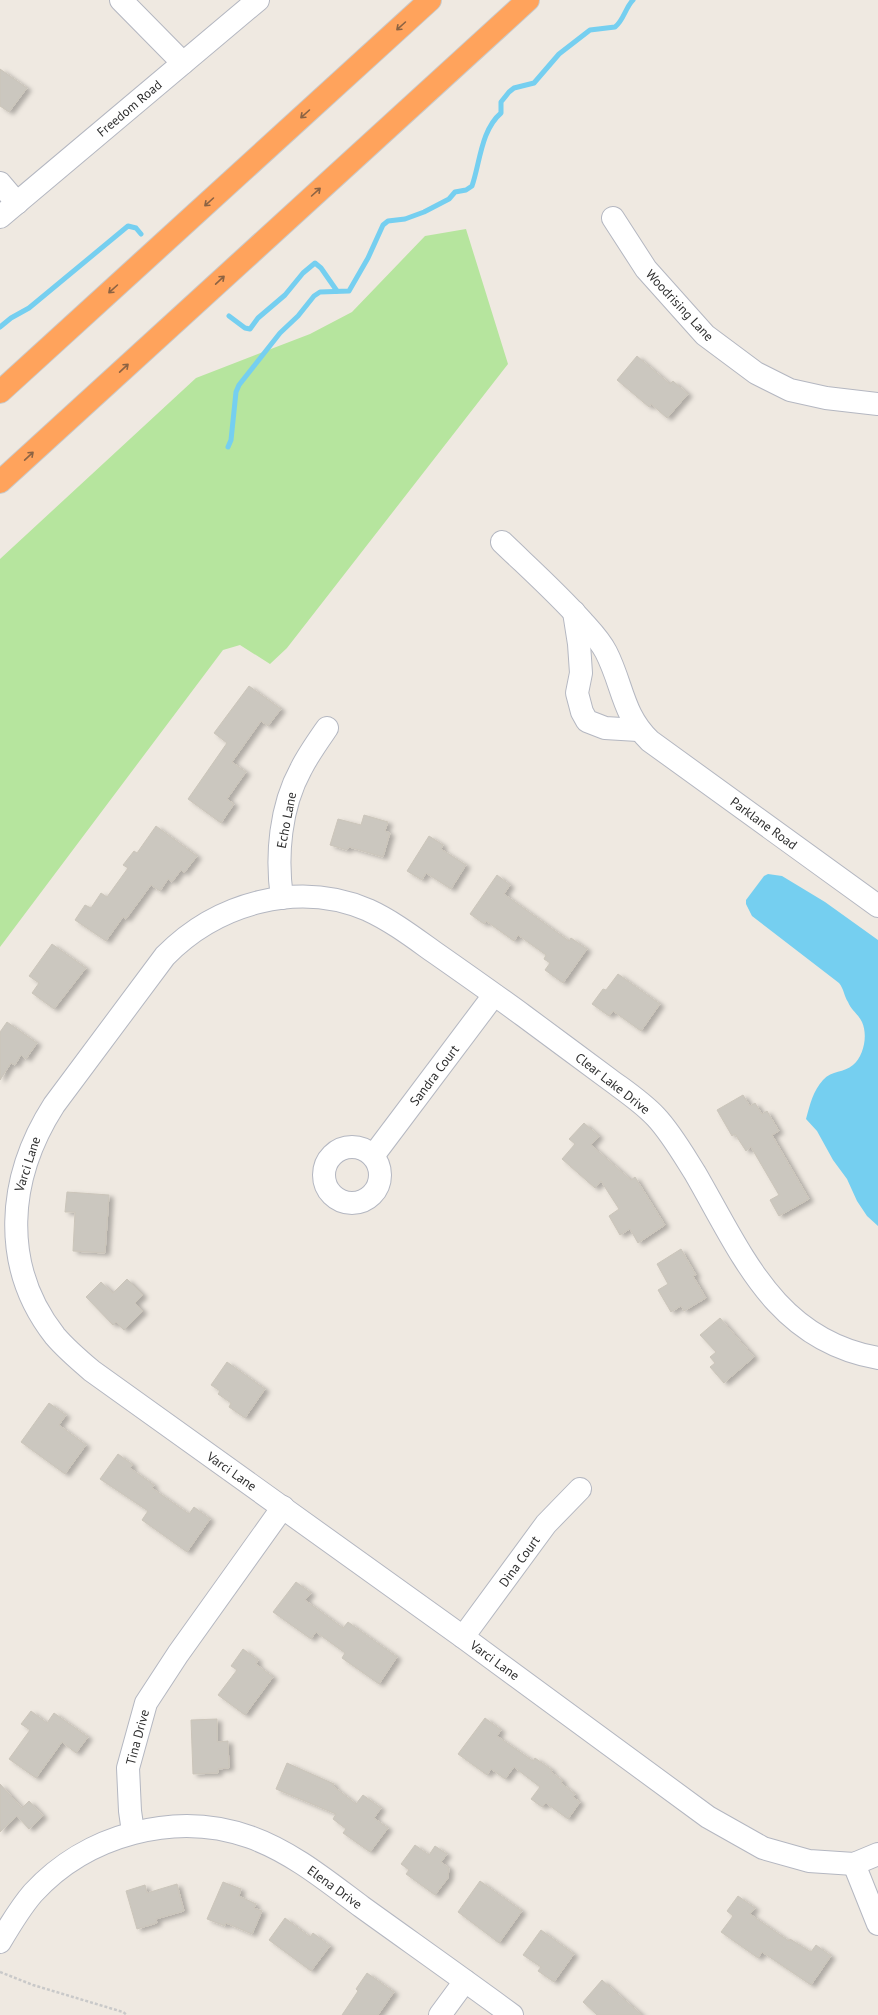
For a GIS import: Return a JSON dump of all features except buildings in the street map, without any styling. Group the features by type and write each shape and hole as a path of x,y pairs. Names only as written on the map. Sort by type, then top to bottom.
{"highway":[{"path":"0,392 430,0"},
{"path":"0,482 528,0"}],"street":[{"name":"Freedom Road","path":"0,217 258,0"},
{"path":"125,1 183,63"},
{"path":"0,183 17,203"},
{"name":"Woodrising Lane","path":"613,218 646,269 705,335 756,373 790,390 826,398 878,404"},
{"path":"502,542 574,612 598,639 606,652 630,716 644,736"},
{"path":"574,612 579,644 581,673 577,693 582,712 587,722 605,728 644,736"},
{"name":"Echo Lane","path":"291,898 279,876 280,855 287,804 300,769 327,728"},
{"name":"Parklane Road","path":"644,736 878,906"},
{"name":"Clear Lake Drive","path":"291,898 339,901 376,914 396,925 645,1106 656,1117 684,1155 758,1280 786,1313 810,1332 836,1346 850,1352 878,1358"},
{"name":"Varci Lane","path":"291,898 253,903 214,918 187,935 165,956 54,1105 38,1130 19,1182 14,1216 6,1238 38,1313 54,1335 71,1353 92,1371 153,1416 283,1506 708,1817 763,1848 809,1861 854,1864"},
{"name":"Sandra Court","path":"373,1156 494,995"},
{"name":"Dina Court","path":"463,1637 546,1524 580,1489"},
{"name":"Tina Drive","path":"133,1832 130,1811 128,1768 146,1703 178,1654 283,1506"},
{"name":"Elena Drive","path":"133,1832 169,1827 201,1827 232,1832 263,1842 298,1860 512,2015"},
{"path":"0,1942 21,1907 34,1892 50,1878 77,1857 98,1845 133,1832"},
{"path":"878,1854 854,1864 878,1924"},
{"path":"440,2015 465,1981"}],"path":[{"path":"0,1972 33,1985 123,2012 127,2015"}],"green space":[{"path":"466,229 508,364 287,648 270,664 240,645 223,650 0,947 0,559 196,378 310,334 352,312 425,236"}],"water":[{"path":"768,874 782,876 825,902 878,940 878,1226 867,1216 857,1201 847,1179 833,1160 817,1131 806,1119 814,1093 823,1080 830,1075 849,1068 857,1061 864,1045 864,1027 861,1019 849,1005 839,983 752,916 746,904 746,900 764,876"}],"waterway":[{"path":"228,447 231,440 236,392 239,385 280,333 298,316 314,296 320,292 349,291 368,258 383,225 388,221 405,219 424,212 449,199 455,192 466,190 472,186 485,138 494,120 501,113 501,102 509,92 514,88 534,83 559,54 590,30 615,27 633,0"},
{"path":"0,327 11,318 29,308 128,226 136,228 141,234"},
{"path":"229,316 245,328 250,329 258,318 285,295 303,273 315,263 321,268 337,291"}]}
